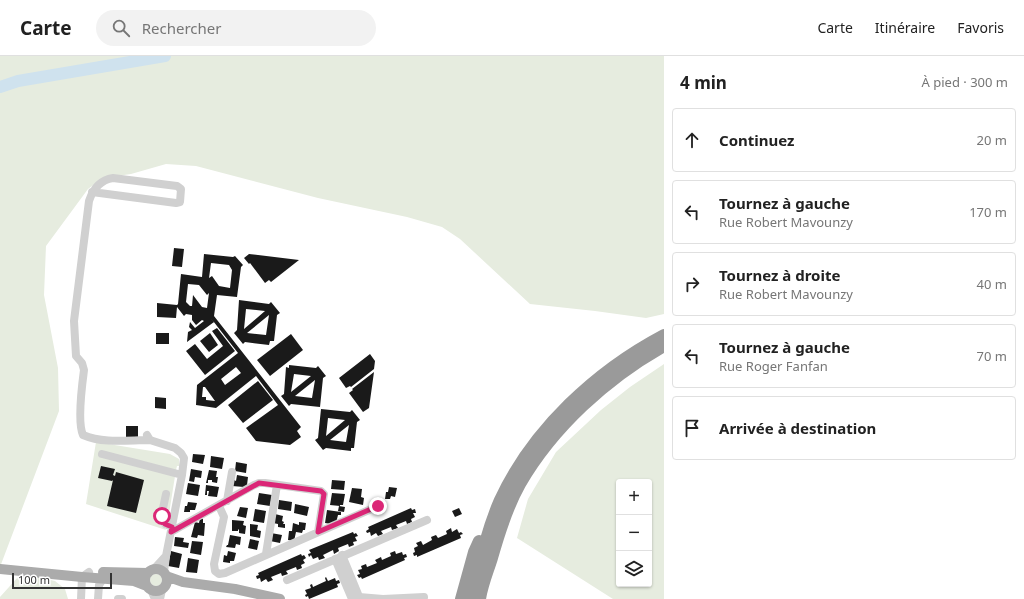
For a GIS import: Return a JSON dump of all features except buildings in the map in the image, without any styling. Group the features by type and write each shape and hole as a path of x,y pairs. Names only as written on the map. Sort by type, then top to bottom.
{"highway":[{"path":"461,599 474,552 494,516 515,472 529,450 544,431 595,381 646,344 664,335"},
{"path":"480,599 499,531 517,491 535,459 553,436 600,390 626,370 664,346"},
{"path":"471,599 494,516"}],"main road":[{"path":"0,569 85,575 158,572 183,582 234,589 280,599"},
{"path":"151,592 145,581 158,572"},
{"path":"158,572 168,581 162,592"},
{"path":"85,575 103,579 134,582 151,592 162,592 183,582"}],"street":[{"path":"92,192 176,203 180,202 181,189 177,186 113,178 105,180 92,192 89,201 74,321 76,356 82,363 84,370 81,430 83,435 93,439 149,437 175,448 181,452 184,458 166,556 158,572"},
{"path":"102,454 182,475"},
{"path":"227,501 232,472"},
{"path":"172,529 219,506 259,483 321,491 324,494 318,532"},
{"path":"266,554 277,485"},
{"path":"166,494 162,516 165,524 172,529"},
{"path":"219,506 224,517 214,564 215,571 219,574 225,573 378,506 380,502"},
{"path":"287,580 427,520"},
{"path":"339,557 356,597 383,599 424,597"},
{"path":"81,599 85,575"},
{"path":"98,599 99,584 103,579"}],"shaded area":[{"path":"0,56 664,56 664,314 646,318 530,304 460,239 442,227 407,217 318,198 196,166 166,164 131,174 103,178 88,189 46,246 44,295 58,368 59,411 0,567"},
{"path":"664,364 664,599 613,599 517,538 528,499 556,452 601,410 630,387"},
{"path":"96,442 170,454 179,459 179,466 177,466 176,470 168,520 159,517 166,530 86,504"},
{"path":"156,574 160,576 162,580 160,584 156,586 152,584 150,580 152,576"},
{"path":"34,576 55,581 65,589 68,599 0,599 0,597 18,577"}],"waterway":[{"path":"0,87 18,81 165,56"}],"route":[{"path":"162,516 165,524 172,527 171,532 259,483 321,491 324,496 318,532 378,506"}]}
